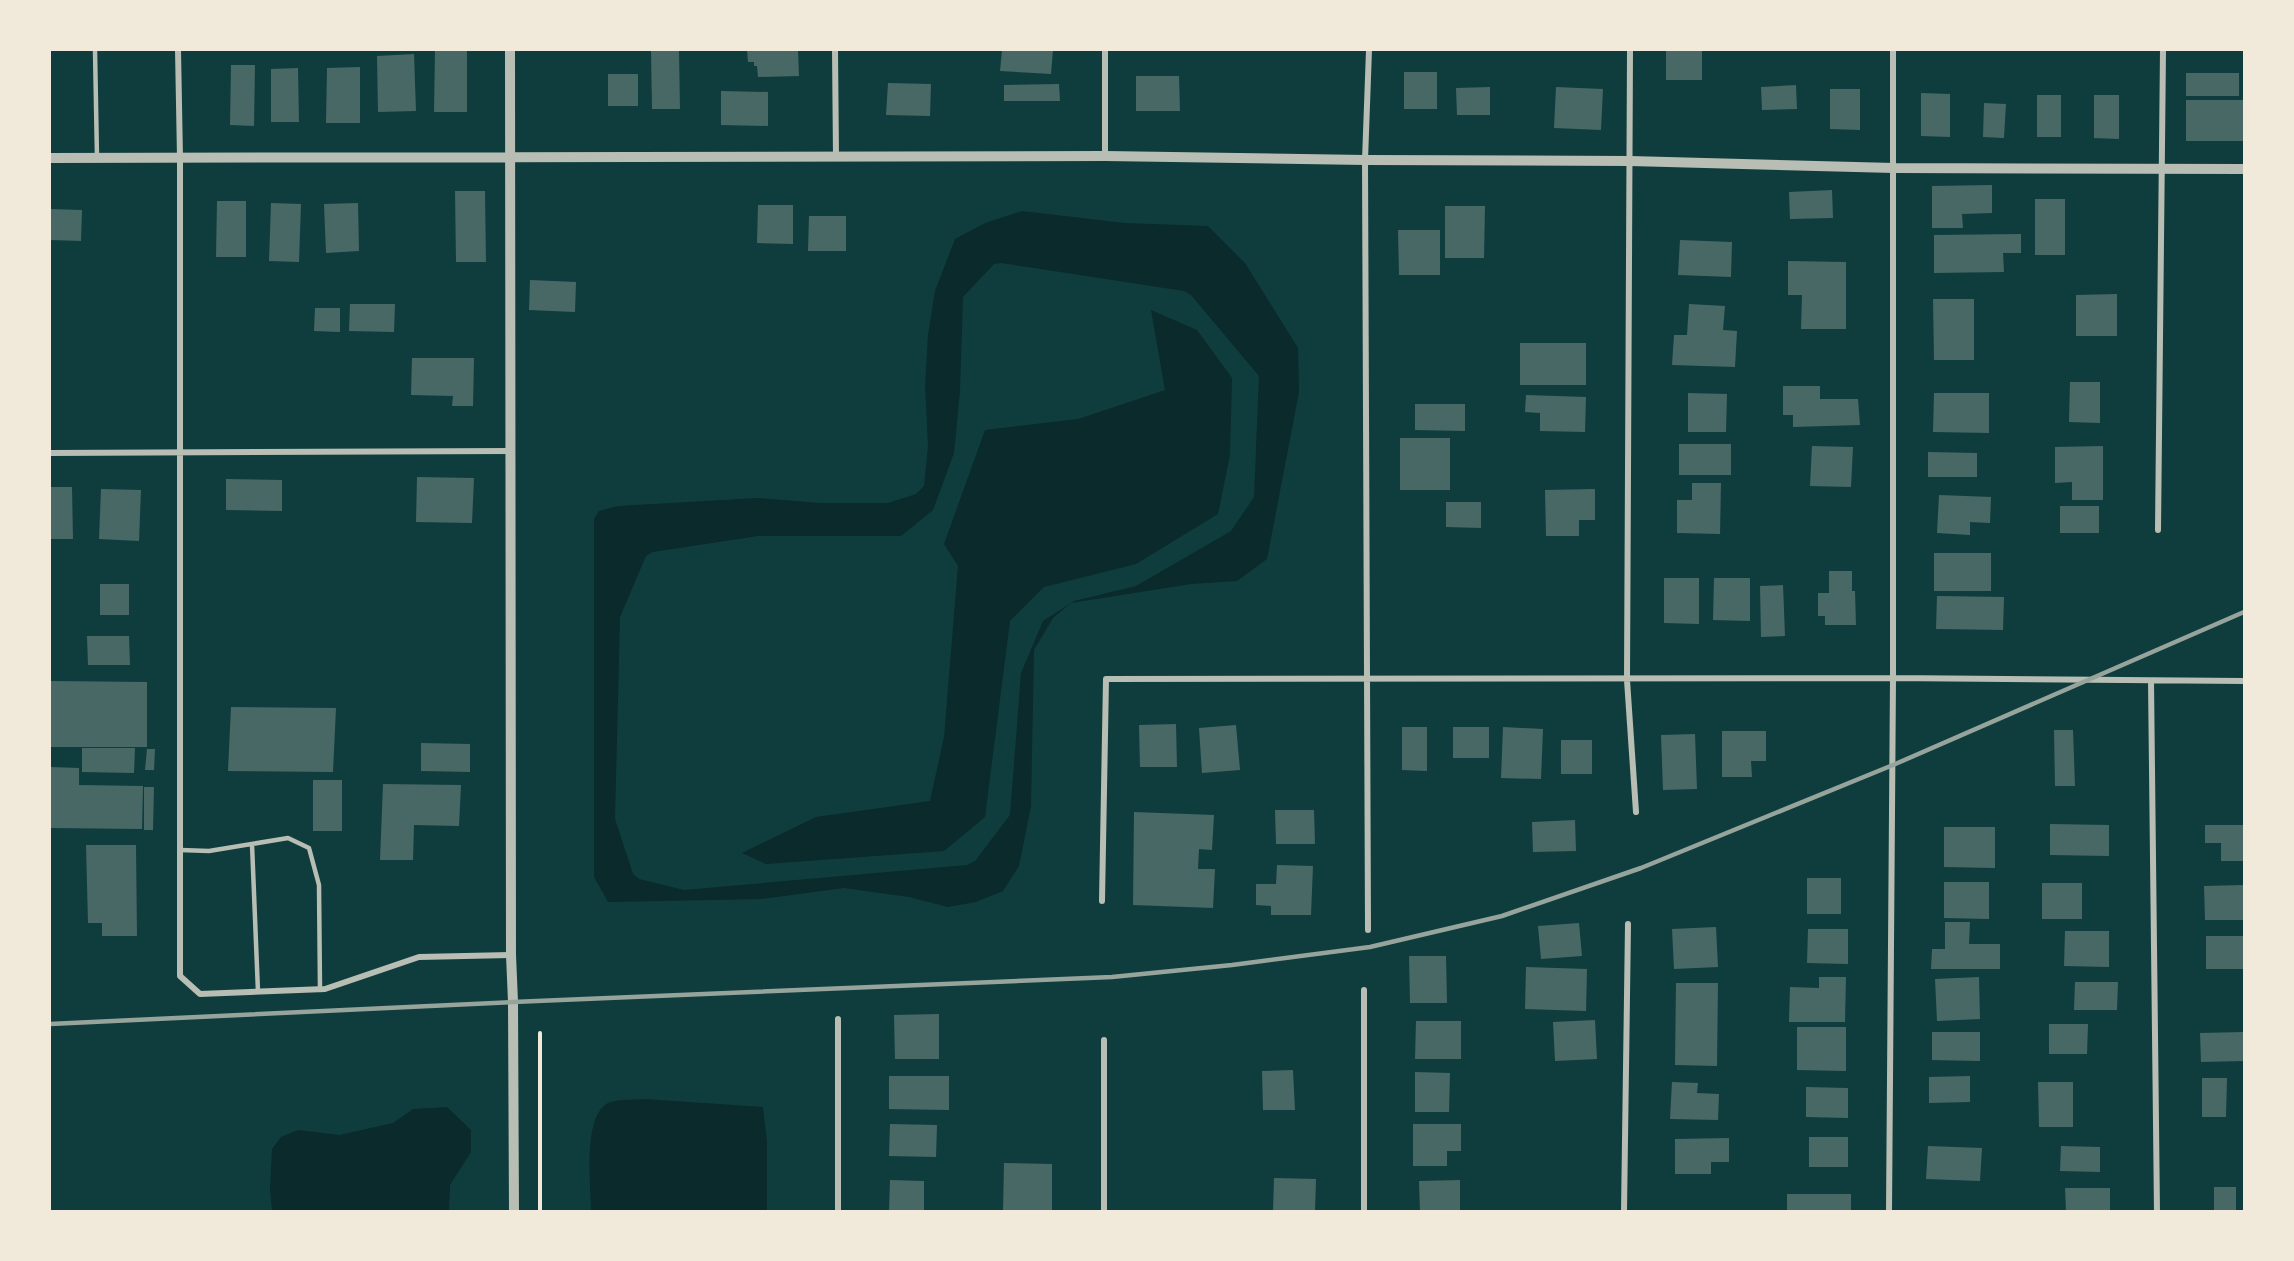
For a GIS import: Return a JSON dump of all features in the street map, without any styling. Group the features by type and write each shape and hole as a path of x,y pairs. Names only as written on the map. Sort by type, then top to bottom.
{"street":[{"path":"178,50 180,976 200,994 320,990 419,957 511,956"},
{"path":"510,50 511,956 514,1212"},
{"path":"835,50 836,157"},
{"path":"1105,50 1106,156"},
{"path":"1368,930 1365,160 1369,50"},
{"path":"1630,50 1627,680 1636,812"},
{"path":"1889,1212 1893,678 1893,50"},
{"path":"2158,530 2163,50"},
{"path":"50,158 1106,156 1630,161 1894,168 2244,169"},
{"path":"50,453 510,451"},
{"path":"1102,901 1106,679 1893,678 2244,681"},
{"path":"2151,681 2157,1212"},
{"path":"1624,1212 1628,924"},
{"path":"1364,990 1364,1212"},
{"path":"838,1019 838,1212"},
{"path":"1104,1040 1104,1212"}],"lane":[{"path":"95,50 97,158"},
{"path":"180,850 209,851 288,838 309,848 319,885 320,990"},
{"path":"252,844 258,992"}],"path":[{"path":"540,1034 540,1212"}],"water":[{"path":"1022,211 1124,223 1208,226 1245,263 1298,348 1299,392 1267,559 1237,581 1191,584 1071,603 1053,618 1034,650 1031,806 1019,866 1003,891 976,902 948,907 909,897 844,888 762,899 608,902 594,877 594,519 599,511 618,506 758,498 819,503 888,503 916,494 924,486 928,446 925,385 928,335 935,291 955,239 985,223","holes":["1001,263 1184,291 1191,295 1259,376 1254,497 1231,531 1136,586 1074,601 1043,621 1021,673 1010,815 975,861 967,865 684,890 639,879 633,874 615,819 620,617 646,556 653,552 758,536 901,536 933,510 954,453 960,391 963,297 994,264"]},
{"path":"1151,310 1197,330 1232,378 1230,455 1218,514 1136,564 1044,587 1010,621 985,817 944,851 766,864 742,853 816,817 930,801 944,737 958,566 944,544 985,430 1078,419 1165,390"},
{"path":"645,1099 763,1107 767,1142 767,1211 591,1211 590,1153 594,1122 608,1103"},
{"path":"447,1107 471,1130 471,1152 450,1185 449,1211 272,1211 270,1189 272,1149 281,1137 298,1130 339,1135 393,1123 413,1109"}],"building":[{"path":"435,50 467,50 467,112 434,112"},
{"path":"679,50 680,109 652,109 651,51"},
{"path":"747,50 798,50 799,76 758,77 757,66 754,66 754,62 748,62"},
{"path":"1002,50 1053,50 1051,74 1000,71"},
{"path":"1666,50 1702,50 1702,80 1666,80"},
{"path":"414,54 416,111 378,112 377,56"},
{"path":"231,65 255,65 254,126 230,125"},
{"path":"360,67 360,123 326,123 327,68"},
{"path":"298,68 299,122 271,122 271,69"},
{"path":"1404,72 1437,72 1437,109 1404,109"},
{"path":"2186,73 2239,73 2239,96 2186,96"},
{"path":"608,74 638,74 638,106 608,106"},
{"path":"1136,76 1179,76 1180,111 1136,111"},
{"path":"888,83 931,84 930,116 886,115"},
{"path":"1059,84 1060,101 1004,101 1004,85"},
{"path":"1796,85 1797,109 1762,110 1761,87"},
{"path":"1490,87 1490,115 1457,115 1456,88"},
{"path":"1556,87 1603,89 1601,130 1554,128"},
{"path":"1830,89 1860,89 1860,130 1830,129"},
{"path":"721,91 768,92 768,126 721,125"},
{"path":"1921,93 1950,94 1950,137 1921,136"},
{"path":"2037,95 2061,95 2061,137 2037,137"},
{"path":"2094,95 2119,95 2119,139 2094,138"},
{"path":"2186,100 2244,100 2244,141 2186,141"},
{"path":"1984,103 2006,104 2004,138 1983,137"},
{"path":"1992,185 1992,213 1962,214 1963,228 1932,228 1932,186"},
{"path":"1832,190 1833,218 1790,219 1789,192"},
{"path":"455,191 485,191 486,262 456,262"},
{"path":"2035,199 2065,199 2065,255 2035,255"},
{"path":"217,201 246,201 246,257 216,257"},
{"path":"271,203 301,204 299,262 269,261"},
{"path":"358,203 359,251 326,253 324,204"},
{"path":"758,205 793,205 793,244 757,243"},
{"path":"1445,206 1485,206 1484,258 1445,258"},
{"path":"50,209 82,210 81,241 50,240"},
{"path":"809,216 846,216 846,251 808,251"},
{"path":"1398,230 1440,230 1440,275 1399,275"},
{"path":"2021,234 2021,253 2003,253 2004,272 1934,273 1934,235"},
{"path":"1680,240 1732,242 1731,277 1678,275"},
{"path":"1788,261 1846,262 1846,329 1801,329 1802,295 1788,295"},
{"path":"530,280 576,282 575,312 529,310"},
{"path":"2117,294 2117,336 2076,336 2076,295"},
{"path":"1933,299 1974,299 1974,360 1934,360"},
{"path":"350,304 395,304 394,332 349,331"},
{"path":"1689,304 1725,306 1723,330 1737,331 1735,367 1672,365 1674,335 1687,335"},
{"path":"315,308 340,308 340,332 314,331"},
{"path":"1520,343 1586,343 1586,385 1520,385"},
{"path":"412,358 474,358 473,406 452,406 453,396 411,395"},
{"path":"2070,382 2100,382 2100,423 2069,422"},
{"path":"1783,386 1820,386 1820,399 1858,399 1860,425 1793,427 1793,415 1783,415"},
{"path":"1688,393 1727,394 1726,432 1688,432"},
{"path":"1934,393 1989,393 1989,433 1933,432"},
{"path":"1526,395 1586,397 1585,432 1540,431 1540,413 1525,412"},
{"path":"1415,404 1465,404 1465,431 1415,430"},
{"path":"1400,438 1450,438 1450,490 1400,490"},
{"path":"1679,444 1731,444 1731,475 1679,475"},
{"path":"1812,446 1853,447 1851,487 1810,486"},
{"path":"2103,446 2103,500 2072,500 2072,482 2055,483 2055,447"},
{"path":"1928,452 1977,453 1977,477 1928,477"},
{"path":"417,477 474,478 472,523 416,522"},
{"path":"226,479 282,480 282,511 226,510"},
{"path":"1692,483 1721,483 1720,534 1677,533 1677,500 1692,500"},
{"path":"50,487 72,487 73,539 50,539"},
{"path":"101,489 141,490 139,541 99,539"},
{"path":"1595,489 1595,520 1579,520 1579,536 1546,536 1545,490"},
{"path":"1939,495 1991,497 1990,523 1970,522 1970,535 1937,533"},
{"path":"1446,502 1481,502 1481,528 1446,527"},
{"path":"2060,506 2099,506 2099,533 2060,533"},
{"path":"1934,553 1991,553 1991,591 1934,591"},
{"path":"1829,571 1852,571 1856,625 1825,625 1825,616 1818,616 1818,593 1829,593"},
{"path":"1664,578 1699,578 1699,624 1664,623"},
{"path":"1714,578 1750,578 1750,621 1713,620"},
{"path":"100,584 129,584 129,615 100,615"},
{"path":"1783,585 1785,636 1761,637 1760,586"},
{"path":"1937,596 2004,597 2003,630 1936,629"},
{"path":"87,636 129,636 130,665 88,665"},
{"path":"50,681 147,682 147,747 50,747"},
{"path":"231,707 336,708 333,772 228,771"},
{"path":"1176,724 1177,767 1140,767 1139,725"},
{"path":"1236,725 1240,770 1202,773 1199,728"},
{"path":"1402,727 1427,727 1427,771 1402,770"},
{"path":"1453,727 1489,727 1489,758 1453,758"},
{"path":"1503,727 1543,729 1541,779 1501,778"},
{"path":"2054,730 2073,730 2075,786 2055,786"},
{"path":"1722,731 1766,731 1766,761 1751,761 1752,777 1722,777"},
{"path":"1695,734 1697,789 1663,790 1661,735"},
{"path":"1561,740 1592,740 1592,774 1561,774"},
{"path":"421,743 470,744 470,772 421,771"},
{"path":"82,748 135,748 134,773 82,772"},
{"path":"147,749 155,749 154,770 145,770"},
{"path":"50,767 79,768 79,785 143,786 142,829 50,828"},
{"path":"313,780 342,780 342,831 313,831"},
{"path":"383,784 461,785 459,826 414,825 413,860 380,860"},
{"path":"144,787 154,787 153,830 144,830"},
{"path":"1275,810 1314,810 1315,844 1276,844"},
{"path":"1134,812 1214,815 1212,850 1199,849 1198,869 1215,869 1213,908 1133,905"},
{"path":"1575,820 1576,851 1533,852 1532,822"},
{"path":"2050,824 2109,825 2109,856 2050,855"},
{"path":"2205,825 2244,825 2244,861 2221,861 2221,843 2205,843"},
{"path":"1944,827 1995,827 1995,868 1944,867"},
{"path":"86,845 136,845 137,936 102,936 102,923 88,923"},
{"path":"1277,865 1313,866 1311,915 1271,915 1271,906 1256,905 1256,884 1276,884"},
{"path":"1807,878 1841,878 1841,914 1807,914"},
{"path":"1944,882 1989,882 1989,919 1944,918"},
{"path":"2042,883 2082,883 2082,919 2042,919"},
{"path":"2244,885 2244,920 2205,920 2204,886"},
{"path":"1945,922 1970,922 1969,944 2000,944 2000,969 1931,969 1932,949 1945,949"},
{"path":"1579,923 1582,956 1541,959 1538,926"},
{"path":"1716,927 1718,967 1674,969 1672,929"},
{"path":"1808,929 1848,929 1848,964 1807,963"},
{"path":"2065,931 2109,931 2109,967 2064,966"},
{"path":"2206,936 2244,936 2244,969 2206,969"},
{"path":"1409,956 1446,956 1447,1003 1410,1003"},
{"path":"1526,967 1587,969 1586,1011 1525,1009"},
{"path":"1819,977 1846,977 1845,1022 1789,1022 1790,987 1819,988"},
{"path":"1979,977 1980,1019 1937,1021 1935,979"},
{"path":"2075,982 2118,982 2117,1010 2074,1010"},
{"path":"1676,983 1718,983 1717,1066 1675,1065"},
{"path":"939,1014 939,1059 895,1059 894,1015"},
{"path":"1595,1020 1597,1059 1555,1061 1553,1022"},
{"path":"1416,1021 1461,1021 1461,1059 1415,1059"},
{"path":"2049,1024 2088,1024 2087,1054 2049,1054"},
{"path":"1797,1027 1846,1027 1846,1071 1797,1070"},
{"path":"1932,1032 1980,1032 1980,1061 1932,1060"},
{"path":"2244,1032 2244,1061 2201,1062 2200,1033"},
{"path":"1293,1070 1295,1110 1263,1110 1262,1071"},
{"path":"1415,1072 1450,1073 1449,1112 1415,1112"},
{"path":"889,1076 949,1076 949,1110 889,1109"},
{"path":"1970,1076 1970,1102 1929,1103 1929,1077"},
{"path":"2202,1078 2227,1078 2226,1117 2202,1117"},
{"path":"1672,1082 1698,1083 1697,1093 1719,1094 1718,1120 1670,1119"},
{"path":"2038,1082 2073,1082 2073,1127 2039,1127"},
{"path":"1806,1087 1848,1088 1848,1118 1806,1117"},
{"path":"890,1124 937,1125 936,1157 889,1156"},
{"path":"1413,1124 1461,1124 1461,1151 1447,1151 1447,1166 1413,1166"},
{"path":"1809,1137 1848,1137 1848,1167 1809,1167"},
{"path":"1729,1138 1729,1162 1711,1162 1711,1174 1675,1174 1675,1139"},
{"path":"1928,1146 1982,1148 1980,1181 1926,1179"},
{"path":"2061,1146 2100,1147 2100,1172 2060,1171"},
{"path":"1004,1163 1052,1164 1052,1212 1003,1212"},
{"path":"1274,1178 1316,1179 1315,1212 1273,1212"},
{"path":"890,1180 924,1181 924,1212 889,1212"},
{"path":"1460,1180 1460,1212 1420,1212 1419,1181"},
{"path":"2214,1187 2236,1187 2236,1212 2214,1212"},
{"path":"2065,1188 2110,1188 2110,1212 2066,1212"},
{"path":"1787,1194 1851,1194 1851,1212 1787,1212"}],"railway":[{"path":"50,1024 1112,977 1232,965 1370,947 1502,916 1641,868 1893,765 2244,612"}]}
